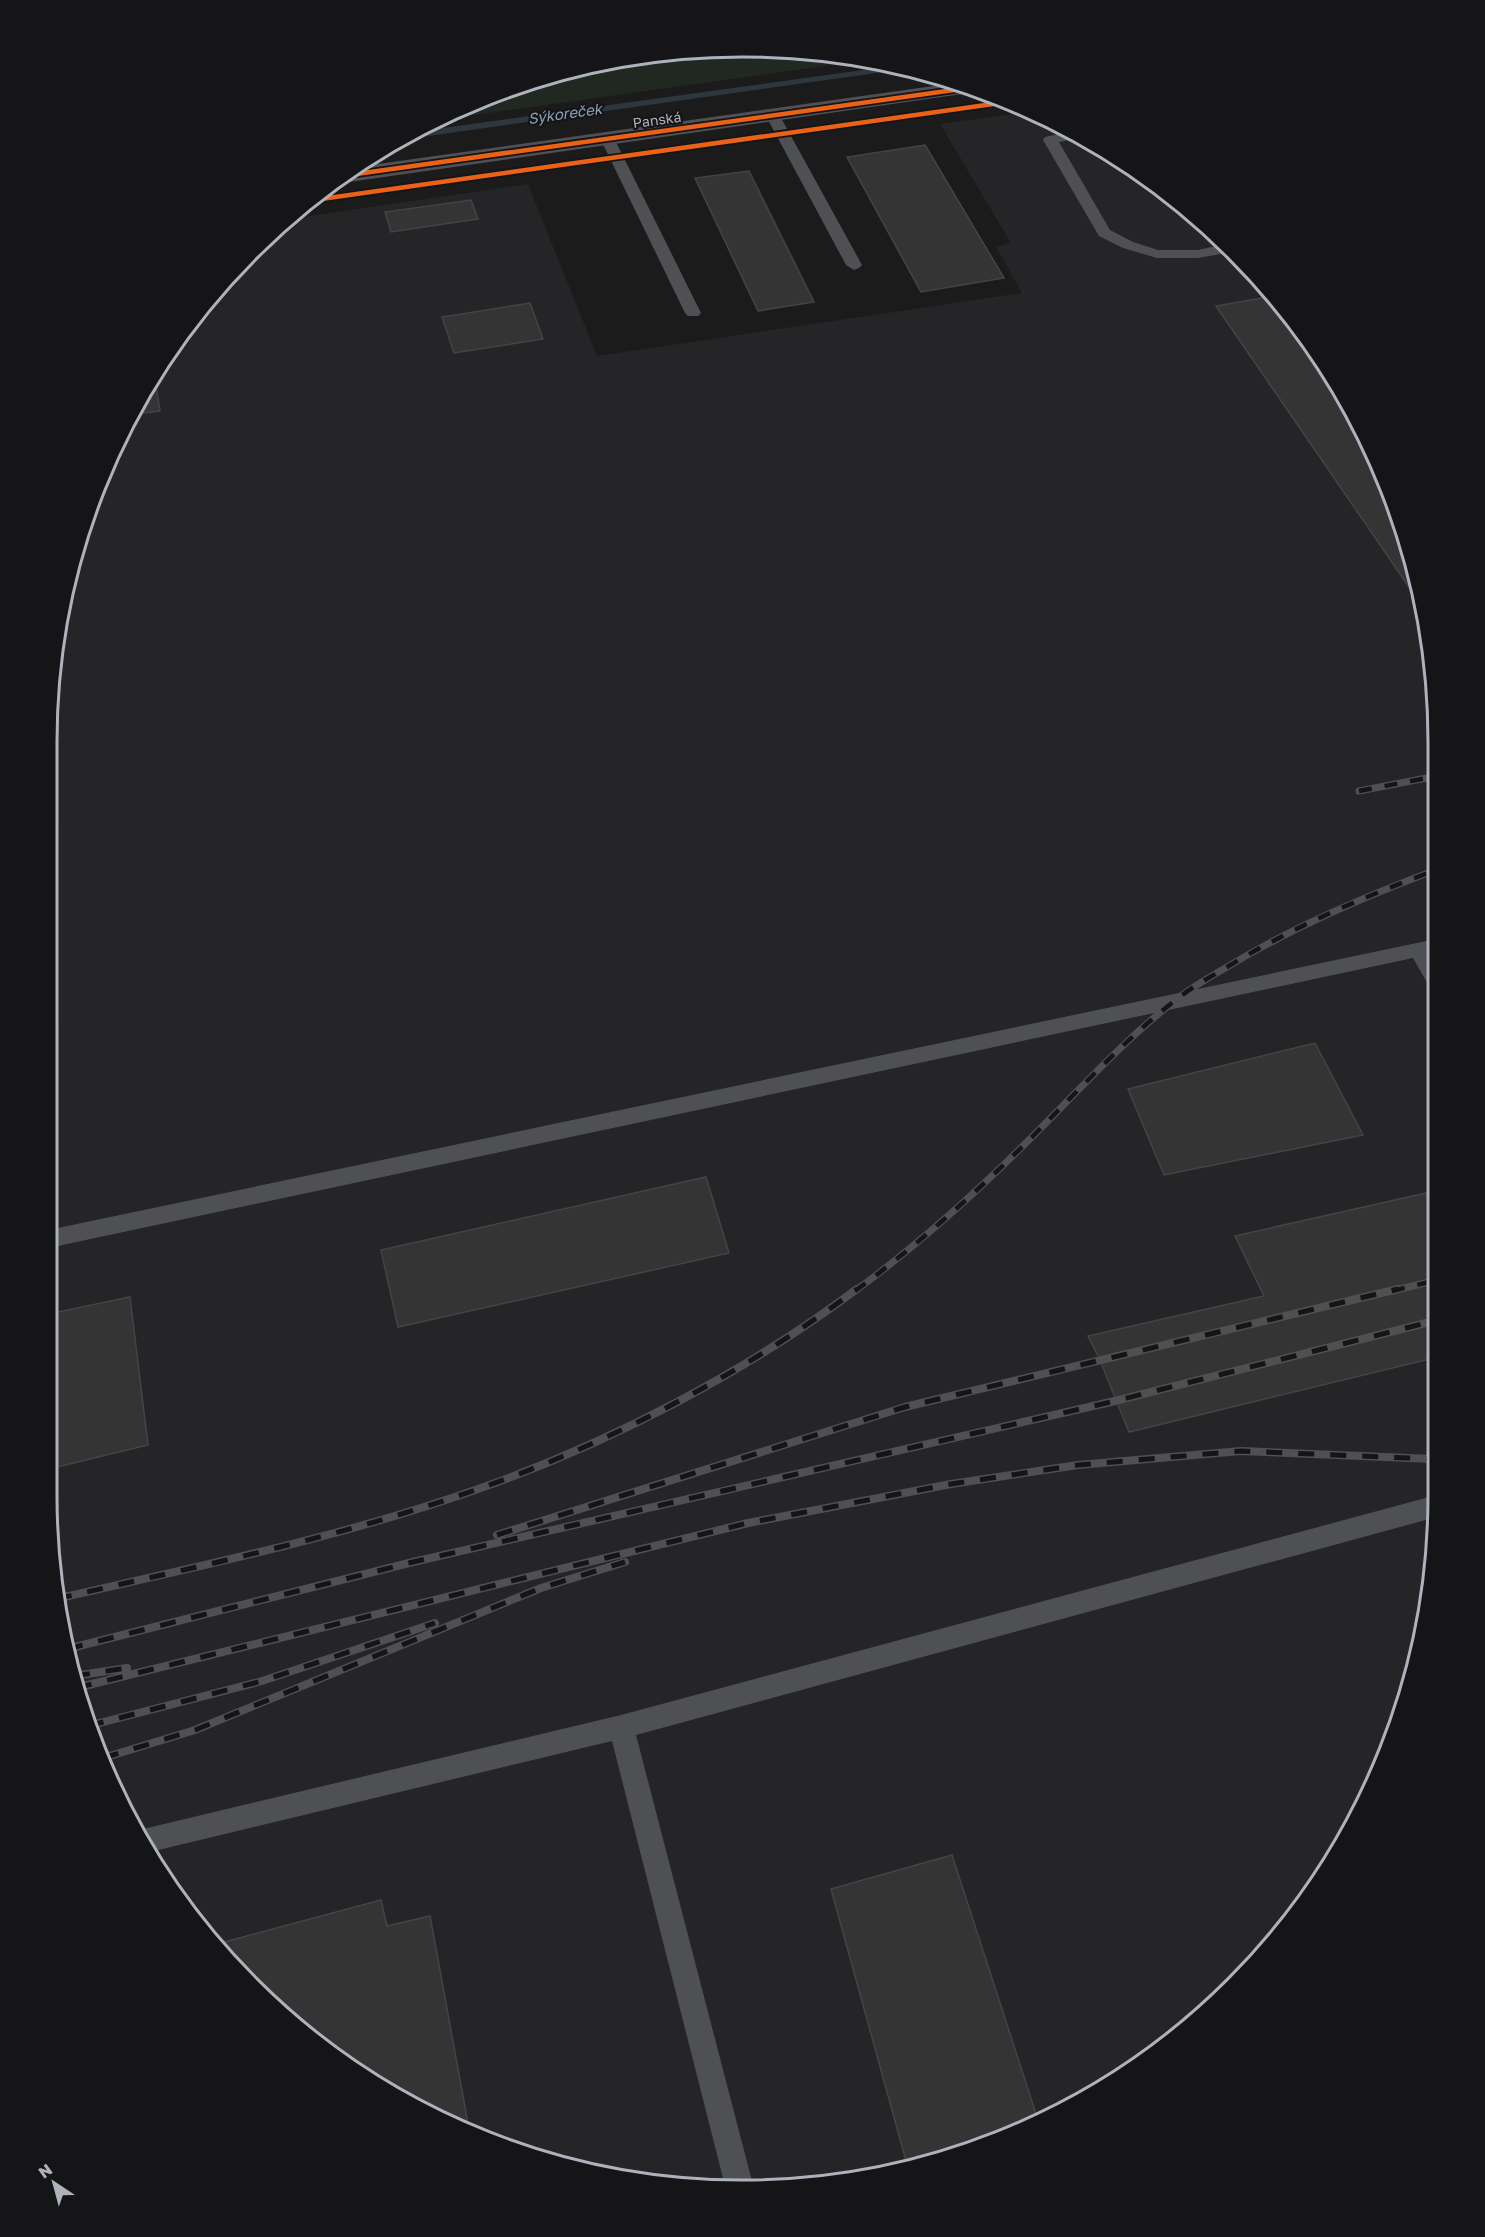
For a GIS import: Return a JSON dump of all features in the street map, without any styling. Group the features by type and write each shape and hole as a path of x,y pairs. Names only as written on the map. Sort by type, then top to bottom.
{"street":[{"name":"Panská","path":"362,173 953,90"}],"lane":[{"path":"773,116 854,265"},
{"path":"1063,137 1050,140 1104,233 1128,245 1157,254 1198,254 1219,250"},
{"path":"607,138 693,313"},
{"path":"57,1237 1427,947"},
{"path":"151,1839 621,1727 1428,1508"},
{"path":"621,1727 737,2180"}],"shaded area":[{"path":"742,57 787,58 838,64 464,116 522,93 565,80 653,63 698,58"},
{"path":"1015,114 1085,149 1123,173 1194,227 1258,291 1312,362 1331,392 1382,496 1392,522 1415,609 1427,698 1428,1494 1427,1539 1422,1584 1405,1672 1392,1715 1376,1757 1336,1837 1286,1912 1258,1946 1194,2010 1160,2038 1085,2088 1046,2109 963,2144 920,2157 876,2167 787,2179 698,2179 653,2174 565,2157 480,2128 400,2088 325,2038 258,1979 199,1912 149,1837 109,1757 80,1672 70,1628 58,1539 57,742 58,698 63,653 80,565 93,522 109,480 149,400 199,325 227,291 258,258 303,217 528,184 597,356 1022,293 996,247 1011,243 940,124"}],"building":[{"path":"925,145 1004,278 921,292 847,157"},
{"path":"749,171 814,302 758,311 695,178"},
{"path":"471,200 478,219 391,232 385,212"},
{"path":"1263,298 1312,362 1336,400 1376,480 1392,522 1411,589 1216,306"},
{"path":"530,303 543,339 454,353 442,317"},
{"path":"156,388 160,411 142,413"},
{"path":"1315,1043 1363,1135 1164,1175 1128,1089"},
{"path":"706,1177 729,1253 398,1327 381,1250"},
{"path":"1428,1193 1428,1359 1129,1432 1088,1336 1264,1296 1235,1236"},
{"path":"130,1297 148,1445 57,1467 57,1312"},
{"path":"952,1855 1036,2114 963,2144 906,2160 831,1889"},
{"path":"381,1900 387,1926 430,1916 468,2122 400,2088 325,2038 258,1979 224,1942"}],"waterway":[{"name":"Sýkoreček","path":"430,133 880,71"}],"railway":[{"path":"1359,791 1428,778"},
{"path":"855,1291 902,1255 969,1197 1121,1048 1158,1014 1183,995 1252,952 1303,926 1355,902 1428,873"},
{"path":"1392,1291 1428,1282"},
{"path":"65,1597 324,1536 429,1505 530,1470 628,1427 724,1376 770,1349 857,1289"},
{"path":"497,1535 905,1407 1398,1289"},
{"path":"74,1647 413,1562 1115,1401 1428,1323"},
{"path":"84,1686 748,1523 951,1484 1078,1465 1241,1451 1428,1459"},
{"path":"109,1756 195,1730 541,1588 625,1562"},
{"path":"96,1724 262,1681 435,1623"},
{"path":"81,1675 127,1668"}],"cycle path":[{"path":"362,173 953,90"},
{"path":"326,198 992,104"}]}
